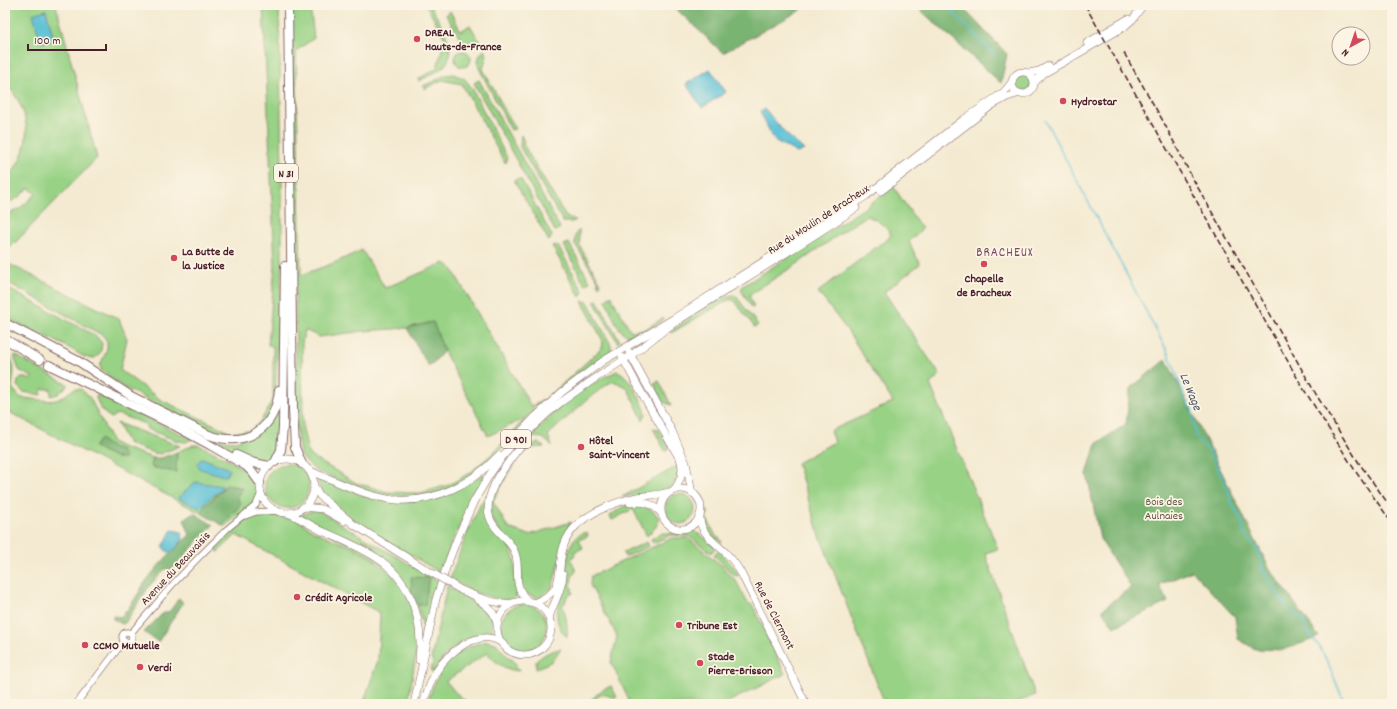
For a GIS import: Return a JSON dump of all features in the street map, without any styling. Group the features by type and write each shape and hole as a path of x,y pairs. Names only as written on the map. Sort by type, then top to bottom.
{"highway":[{"name":"N 31","path":"272,464 281,450 283,427 286,179 284,5"},
{"name":"N 31","path":"288,5 293,409 295,447 302,464"},
{"path":"5,323 78,361 125,392 209,435 227,440 252,435 264,426 274,411 279,396 283,360"},
{"path":"5,339 40,360"},
{"path":"49,365 200,439 246,466 260,483"},
{"path":"171,416 175,421 244,459 260,465 272,464"}],"main road":[{"path":"1141,8 1129,23 1121,29 1043,74 1035,82 1031,91 1026,94 1020,93 1014,89 1012,82 1018,73 1023,71 1029,73 1037,72 1119,24 1141,8"},
{"path":"1029,73 1034,78 1035,82"},
{"name":"Rue du Moulin de Bracheux","path":"623,360 669,327 833,224 938,143 982,106 1004,92 1012,82"},
{"name":"Rue du Moulin de Bracheux","path":"938,143 995,103 1006,97 1020,93"},
{"name":"Rue du Moulin de Bracheux","path":"622,349 858,202 902,171"},
{"path":"622,349 631,355 672,431 686,463 692,493"},
{"path":"622,349 623,360 681,461 683,468 678,483 662,500 660,512"},
{"name":"D 901","path":"413,704 436,599 462,526 482,488 521,432 536,416 562,392 603,361 622,349"},
{"name":"D 901","path":"419,704 444,585 470,518 488,486 506,458 530,429 560,402 623,360"},
{"path":"605,372 613,369 620,369 627,371 632,376"},
{"path":"423,704 436,671 442,663 454,651 472,641 483,638 494,638 509,650 519,654 527,654 536,651 544,645 549,637 551,628 549,618 544,610 532,602 518,587 515,552 509,542 492,524 488,512 488,504 496,482 510,461 530,435 560,402"},
{"path":"413,704 419,664 421,633 415,608 405,587 393,571 378,558 287,513 277,511 267,504 261,493 260,483 263,474 272,464 289,459 302,464 309,470 375,496 401,500 423,498 455,488 476,477 521,432"},
{"path":"309,470 314,485 323,498 364,532"},
{"path":"287,513 295,512 304,507 312,496 314,485"},
{"path":"461,590 498,603 532,602 546,597 555,589 558,580 564,543 569,534 579,523 592,514 636,497 684,489 697,497 701,509 700,516 696,523 688,528 680,530 671,527 664,521 660,512 648,503 642,502 631,503 616,508 593,518 579,528 571,538 567,547 562,586 549,618"},
{"path":"304,507 323,509 490,608 496,616 499,637 503,644"},
{"name":"Rue de Clermont","path":"700,516 700,522 703,529 714,542"},
{"name":"Rue de Clermont","path":"688,528 699,530 714,542 730,557 741,573 806,704"},
{"path":"497,627 499,618 503,611 517,602"}],"street":[{"name":"Avenue du Beauvaisis","path":"76,704 124,641 127,642 131,640 131,633 173,584 237,520 256,505 261,493"},
{"name":"Avenue du Beauvaisis","path":"237,520 256,512 277,511"}],"green space":[{"path":"5,5 56,5 97,158 5,253 5,215 19,209 36,194 29,188 19,197 5,205 5,181 21,157 25,144 26,132 25,119 21,106 5,82"},
{"path":"263,5 279,5 282,262 275,399 270,413 259,427 246,434 222,435 213,433 123,387 101,370 100,365 107,349 107,342 105,338 5,281 5,262 119,319 127,339 120,370 161,400 232,433 252,430 262,419 273,399 273,346 268,345 275,265"},
{"path":"289,5 310,5 314,38 296,51 301,275 334,263 362,250 385,288 444,263 451,267 531,406 546,399 602,348 603,341 582,301 588,302 611,345 611,350 607,356 579,375 546,402 532,407 534,412 527,417 513,437 477,472 444,491 423,495 394,496 375,493 316,471 300,454 297,436 292,54","holes":["433,322 444,351 488,436 526,418 492,454 471,472 449,485 420,493 388,492 356,483 309,455 303,430 302,343 305,330 319,337 364,331 407,328"]},
{"path":"426,5 430,5 442,27 449,44 450,53 448,60 443,67 419,81 418,79 437,68 445,39"},
{"path":"672,5 805,5 801,10 723,53"},
{"path":"915,5 960,5 1007,54 1001,83"},
{"path":"450,11 461,31 470,25 482,45 469,45 462,41 446,15"},
{"path":"484,50 487,55 483,69 515,129 511,130 479,68 478,59"},
{"path":"460,51 466,51 471,56 469,65 466,67 460,67 455,62 455,56"},
{"path":"453,74 464,78 472,88 507,158 505,163 462,84 442,80 424,89 423,86 446,75"},
{"path":"1023,75 1030,80 1031,83 1026,90 1023,91 1016,86 1015,83 1020,76"},
{"path":"479,80 560,228 555,231 474,83"},
{"path":"521,135 524,141 523,144 566,217 576,220 572,222 563,222 520,147"},
{"path":"521,179 552,236 549,241 514,180"},
{"path":"893,186 922,229 909,242 920,264 884,292 940,375 930,384 998,549 985,553 1035,695 1013,704 885,704 818,531 797,463 834,442 830,431 893,402 847,330 818,292 887,240 891,235 889,231 881,223 867,216 749,295 754,307 752,308 741,290 743,286 866,207"},
{"path":"579,230 580,246 601,284 599,286 597,283 599,282 575,244 576,236"},
{"path":"569,243 590,282 585,285 564,245"},
{"path":"552,246 558,246 583,291 580,297"},
{"path":"5,287 96,336 102,343 99,354 94,358 80,355 56,341 5,318"},
{"path":"735,295 758,325 755,328 734,300 728,300 671,333 670,331 725,296"},
{"path":"609,296 613,296 612,298 631,331 645,329 663,318 664,319 640,335 627,335 614,320 606,300"},
{"path":"597,300 620,341 618,343 595,303"},
{"path":"433,322 444,351 429,367 407,328"},
{"path":"5,349 14,368 12,388 21,398 48,401 56,400 71,391 81,389 90,398 112,442 121,447 153,458 151,467 176,472 177,452 193,445 199,445 227,459 247,472 254,480 258,489 257,498 247,509 224,527 222,525 241,504 237,497 243,488 226,485 199,512 5,410"},
{"path":"15,355 67,384 67,386 58,394 51,396 51,389 42,389 41,395 23,392 17,386 18,381 20,378 31,380 32,377 19,370 14,356"},
{"name":"Bois des Aulnaies","path":"1166,359 1268,566 1319,637 1283,650 1255,649 1238,639 1235,617 1192,571 1159,585 1168,602 1114,627 1102,610 1131,587 1100,539 1087,474 1096,444 1126,424 1130,389"},
{"path":"617,371 626,377 639,397 646,414 643,420 627,387 613,381 590,397 548,435 552,446 543,438 533,437 532,435 551,415 571,398 592,384"},
{"path":"659,381 671,405 663,402 654,383"},
{"path":"97,395 192,439 186,442 178,441 147,429 145,424 117,414 112,418 102,410 96,398"},
{"path":"279,411 278,442 276,451 271,458 264,461 256,461 246,458 213,440 237,441 274,418"},
{"path":"117,423 180,446 160,454 131,445 127,442"},
{"path":"653,428 659,430 669,448 665,451"},
{"path":"100,439 112,448 121,451 125,459 117,458 94,447"},
{"path":"538,443 544,447 532,448 517,460 493,501 508,528 529,535 571,522 552,588 538,598 527,594 523,589 521,583 520,562 491,516 491,498 504,471 528,446"},
{"path":"177,452 176,472 151,467 153,458 161,458"},
{"path":"283,464 291,464 296,465 303,470 308,477 308,495 303,502 296,507 283,508 275,505 268,498 265,490 265,482 268,474 275,467"},
{"path":"681,464 675,482 666,489 651,493 622,497"},
{"path":"483,474 485,476 452,541 441,573 361,526 323,494 317,477 372,499 401,502 464,486"},
{"path":"227,485 243,488 237,497 241,504 222,525 199,512"},
{"path":"680,494 691,498 695,509 691,520 680,524 669,520 665,509 669,498"},
{"path":"486,500 485,511 508,544 515,561 515,585 520,595 506,601 471,591 450,578 468,531 482,501"},
{"path":"627,505 636,505 649,508 659,518 656,527 647,536 633,509 612,520 610,516"},
{"path":"704,509 706,509 709,513 705,515 717,538 719,537 722,542 721,543 705,529 703,525 702,521"},
{"path":"317,510 438,581 424,642 423,627 417,605 412,593 395,570 315,526 299,515"},
{"path":"194,513 213,525 172,569 165,569 150,585 125,623 122,624 113,619 113,616 121,617 125,613 151,574 190,535 184,519"},
{"path":"262,514 274,514 284,518 293,518 312,530 370,557 390,572 406,592 416,622 417,648 408,704 363,704 378,660 380,613 236,535 218,552 212,547 236,525 249,517"},
{"path":"693,531 716,547 711,553 689,536 671,535 653,543 651,539 663,533 684,533"},
{"path":"587,532 588,536 579,540 583,548 574,552 575,555 571,559 576,571 572,577 571,584 573,593 567,596 565,603 562,605 565,613 567,637 560,627 557,615 563,591 568,555 574,540 579,535"},
{"path":"672,538 688,538 721,565 731,577 735,579 747,602 753,606 785,674 724,704 631,704 611,662 617,636 590,585 591,576"},
{"path":"647,542 649,546 625,557 623,553"},
{"path":"718,550 734,567 739,576 733,575 714,555"},
{"path":"411,577 429,578 425,605 417,605 412,593"},
{"path":"447,586 488,611 492,619 492,634 482,634 465,640 457,645 444,657 433,673 431,671 433,661 431,659"},
{"path":"179,598 183,603 158,642 144,632 162,614 170,611"},
{"path":"524,604 537,608 543,614 547,627 543,640 537,646 524,650 511,646 505,640 501,627 505,614 511,608"},
{"path":"486,641 496,643 507,656 514,661 519,671 509,669 501,665 487,653 446,681 455,692 469,704 427,704 435,682 454,656 463,650"},
{"path":"561,649 552,661 536,669 536,661 544,655"},
{"path":"611,686 617,697 601,695 590,703 586,704 602,690"}],"water":[{"path":"46,10 54,40 41,43 33,14"},
{"path":"710,69 726,92 702,108 686,84"},
{"path":"765,109 785,133 804,150 797,153 774,140 760,112"},
{"path":"202,458 227,468 229,470 226,476 200,469 197,464"},
{"path":"197,482 222,486 222,488 199,508 180,499 179,497"},
{"path":"174,530 181,532 183,539 174,551 169,552 163,547 171,531"}],"waterway":[{"name":"Le Wage","path":"946,5 995,55"},
{"name":"Le Wage","path":"1045,120 1166,349 1175,369 1185,400 1192,409 1196,437 1209,451 1227,487 1232,504 1242,521 1243,532 1258,551 1264,572 1287,608 1302,620 1309,634 1319,646 1345,704"}],"railway":[{"path":"1085,5 1303,388 1356,472 1392,523"},
{"path":"1124,53 1163,121 1193,179 1317,396 1359,463 1392,509"}],"place":[{"name":"DREAL Hauts-de-France","path":"417,39"},
{"name":"Hydrostar","path":"1063,101"},
{"name":"La Butte de la Justice","path":"174,258"},
{"name":"Chapelle de Bracheux","path":"984,264"},
{"name":"Hôtel Saint-Vincent","path":"581,447"},
{"name":"Crédit Agricole","path":"297,597"},
{"name":"Tribune Est","path":"679,625"},
{"name":"CCMO Mutuelle","path":"85,645"},
{"name":"Stade Pierre-Brisson","path":"700,663"},
{"name":"Verdi","path":"140,667"}],"district":[{"name":"BRACHEUX","path":"1005,251"}]}
